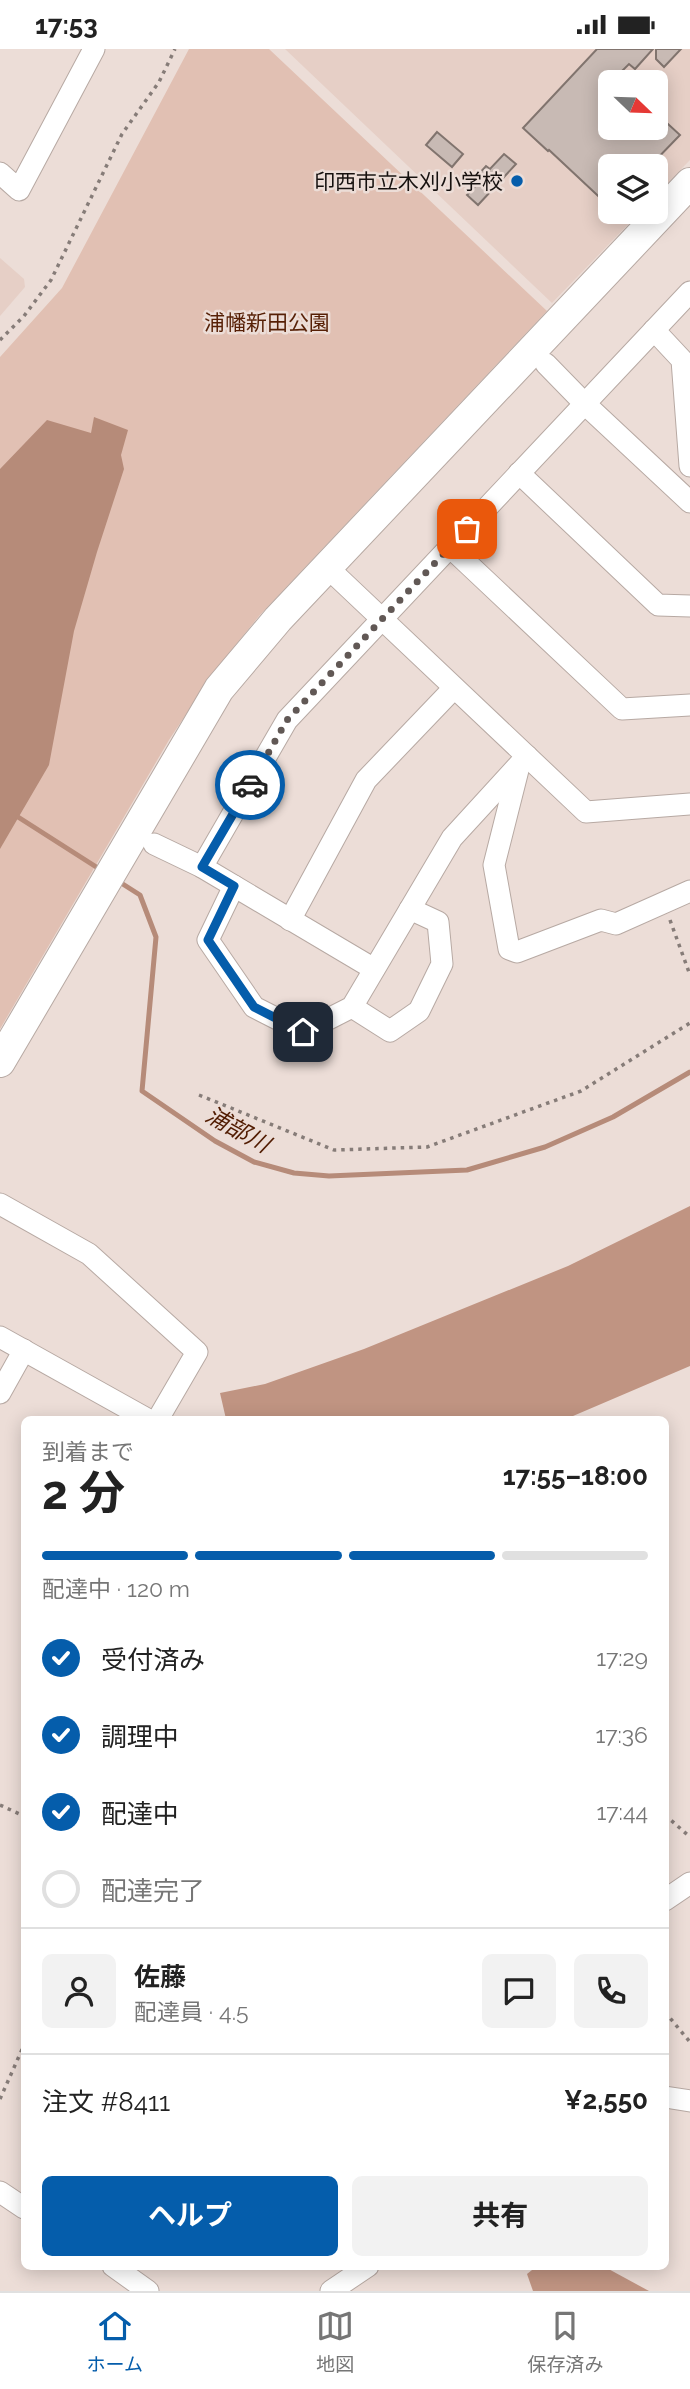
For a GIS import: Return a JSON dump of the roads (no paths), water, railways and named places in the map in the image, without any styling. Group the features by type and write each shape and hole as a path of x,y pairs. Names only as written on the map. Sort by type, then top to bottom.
{"street":[{"path":"0,173 19,190 94,49"},
{"path":"0,1062 219,689 278,619 690,183"},
{"path":"202,867 287,720 690,292"},
{"path":"654,330 682,360 690,466"},
{"path":"546,364 690,502"},
{"path":"519,473 658,605 690,606"},
{"path":"450,547 622,709 690,705"},
{"path":"327,567 454,688 523,760 586,812 690,804"},
{"path":"290,920 366,780 454,688"},
{"path":"523,760 494,866 509,949 517,952 601,920 615,924 690,891"},
{"path":"234,886 208,940 254,1007 303,1032 352,1007 452,838 523,760"},
{"path":"154,844 202,867 374,969"},
{"path":"352,1007 390,1031 419,1011 442,964 438,922 410,909"},
{"path":"0,1204 89,1254 197,1352 160,1416"},
{"path":"0,1337 142,1416"},
{"path":"0,1393 24,1350"},
{"path":"669,1897 690,1883"},
{"path":"669,2098 690,2101"},
{"path":"0,2192 21,2206"},
{"path":"119,2270 148,2291"},
{"path":"331,2291 362,2270"}],"waterway":[{"name":"浦部川","path":"18,817 101,870"},
{"name":"浦部川","path":"118,881 140,895 156,937 142,1091 215,1141 254,1162 294,1173 329,1176 467,1170 545,1147 613,1117 690,1072"}],"place":[{"name":"印西市立木刈小学校","path":"517,181"}],"park label":[{"name":"浦幡新田公園","path":"267,322"}]}
